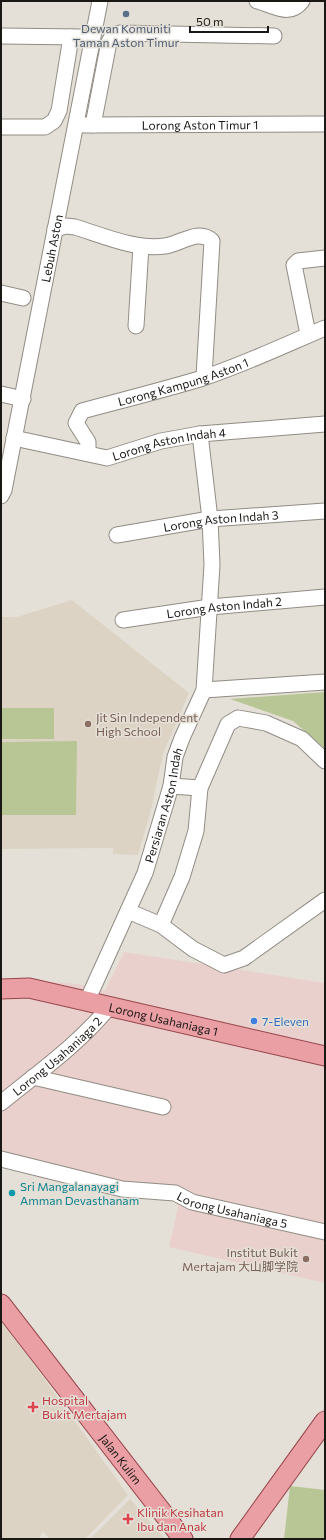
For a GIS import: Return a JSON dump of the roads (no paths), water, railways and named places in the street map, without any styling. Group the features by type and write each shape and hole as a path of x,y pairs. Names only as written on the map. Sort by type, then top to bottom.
{"main road":[{"name":"Lorong Usahaniaga 1","path":"1,989 29,988 325,1056"},
{"name":"Jalan Kulim","path":"1,1304 183,1539"},
{"path":"240,1539 325,1421"}],"street":[{"name":"Lebuh Aston","path":"1,496 4,490 23,399 100,1"},
{"path":"257,1 288,10 297,8 302,1"},
{"path":"93,125 109,42 112,36 120,33 274,36"},
{"path":"1,36 93,37"},
{"path":"1,127 45,127 54,121 59,111 71,37"},
{"name":"Lorong Aston Timur 1","path":"75,125 325,124"},
{"path":"55,229 66,226 75,227 141,246 166,246 198,236 205,236 212,241 204,377"},
{"path":"136,326 141,246"},
{"path":"308,334 294,265 298,261 325,258"},
{"path":"1,293 23,298"},
{"name":"Lorong Kampung Aston 1","path":"88,453 88,442 76,423 82,411 204,377 284,347 308,334 325,328"},
{"path":"1,394 23,399"},
{"name":"Lorong Aston Indah 4","path":"14,438 107,458 161,441 200,434 325,424"},
{"name":"Persiaran Aston Indah","path":"87,1001 145,873 171,786 175,757 204,690 212,565 210,519 200,434"},
{"name":"Lorong Aston Indah 3","path":"117,535 210,519 325,511"},
{"name":"Lorong Aston Indah 2","path":"124,620 210,607 325,597"},
{"path":"204,690 325,682"},
{"path":"161,925 182,877 196,831 200,788 228,724 238,718 266,723 302,739 325,761"},
{"path":"171,786 200,788"},
{"path":"128,911 161,925 192,949 224,965 244,958 325,900"},
{"name":"Lorong Usahaniaga 2","path":"1,1103 74,1045 95,1025 110,1006"},
{"path":"33,1077 163,1107"},
{"name":"Lorong Usahaniaga 5","path":"1,1159 122,1189 175,1193 192,1202 325,1232"}],"place":[{"name":"Dewan Komuniti Taman Aston Timur","path":"126,14"},
{"name":"Jit Sin Independent High School","path":"88,724"},
{"name":"7-Eleven","path":"254,1021"},
{"name":"Sri Mangalanayagi Amman Devasthanam","path":"12,1193"},
{"name":"Institut Bukit Mertajam 大山脚学院","path":"306,1259"},
{"name":"Hospital Bukit Mertajam","path":"33,1407"},
{"name":"Klinik Kesihatan Ibu dan Anak","path":"128,1519"}]}
